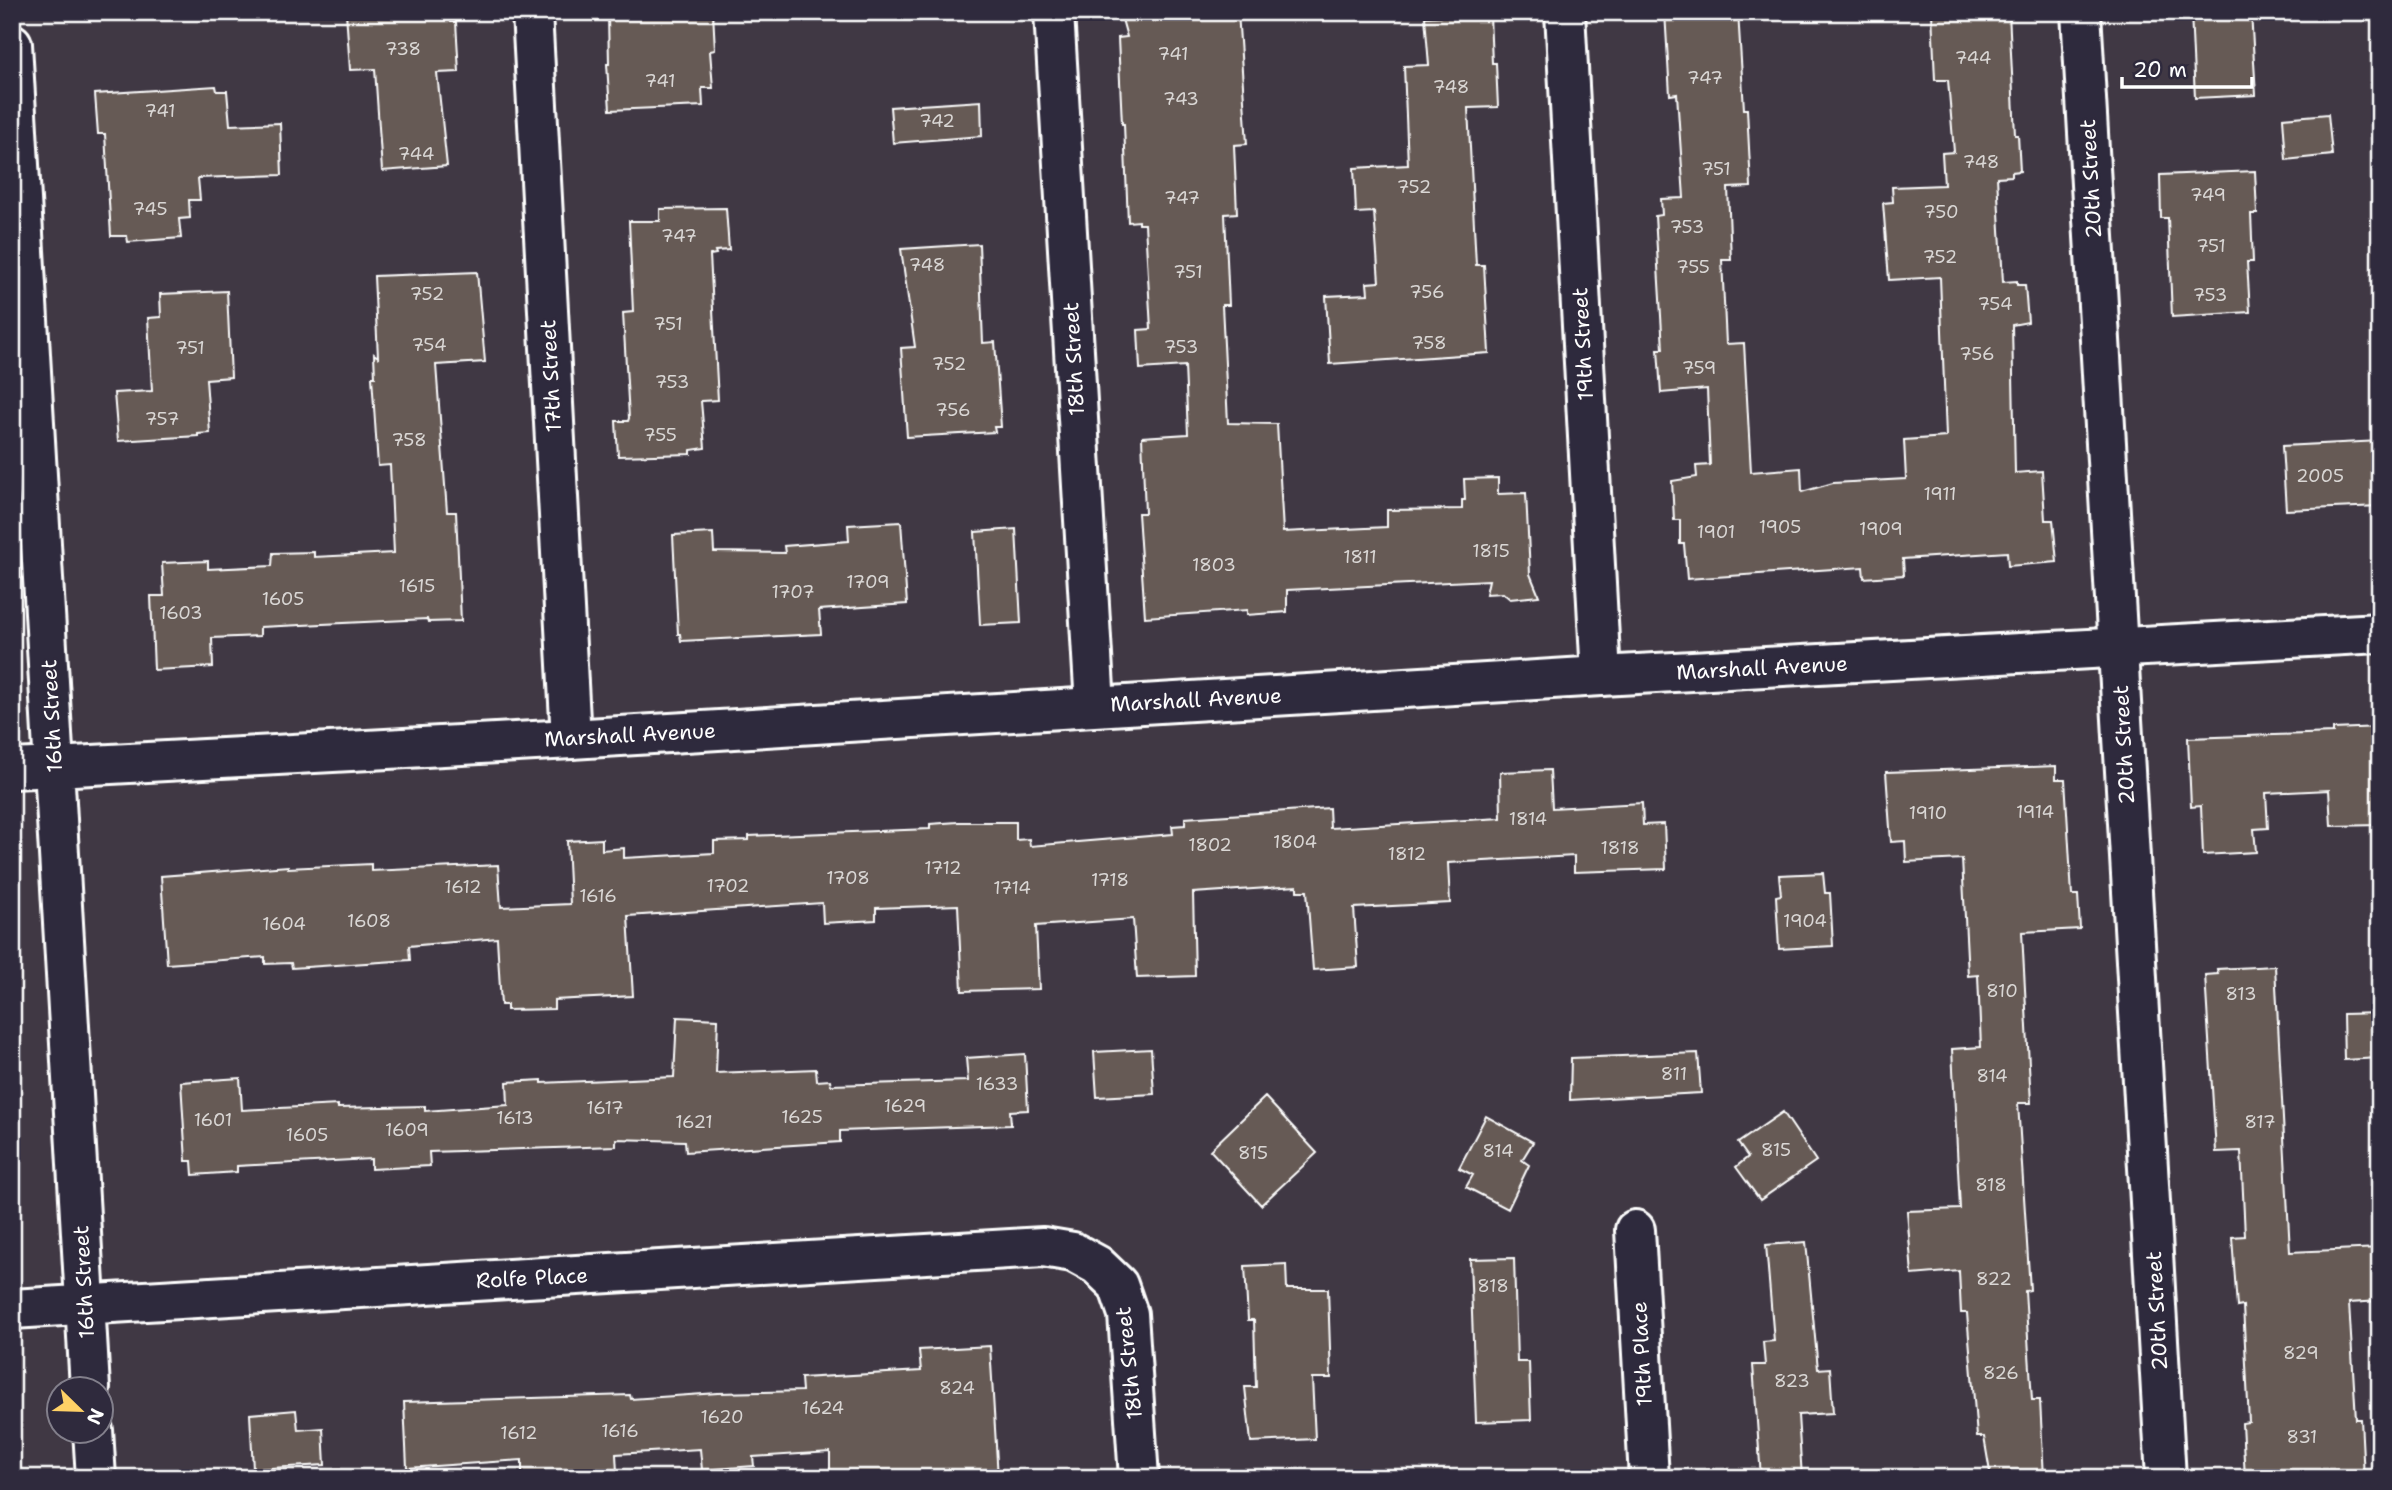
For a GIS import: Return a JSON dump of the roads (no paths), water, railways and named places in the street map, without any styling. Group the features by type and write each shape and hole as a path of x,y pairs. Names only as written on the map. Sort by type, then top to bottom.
{"street":[{"name":"17th Street","path":"532,12 571,739"},
{"name":"18th Street","path":"1054,12 1095,706"},
{"name":"19th Street","path":"1565,12 1601,676"},
{"name":"20th Street","path":"2081,12 2166,1478"},
{"name":"16th Street","path":"12,44 89,1374"},
{"name":"Marshall Avenue","path":"12,769 571,739 1601,676 2380,634"},
{"name":"19th Place","path":"1636,1230 1649,1478"},
{"name":"18th Street","path":"1051,1248 1073,1252 1097,1265 1118,1285 1128,1314 1139,1478"},
{"name":"Rolfe Place","path":"12,1309 1051,1248"},
{"path":"94,1444 96,1478"}]}
